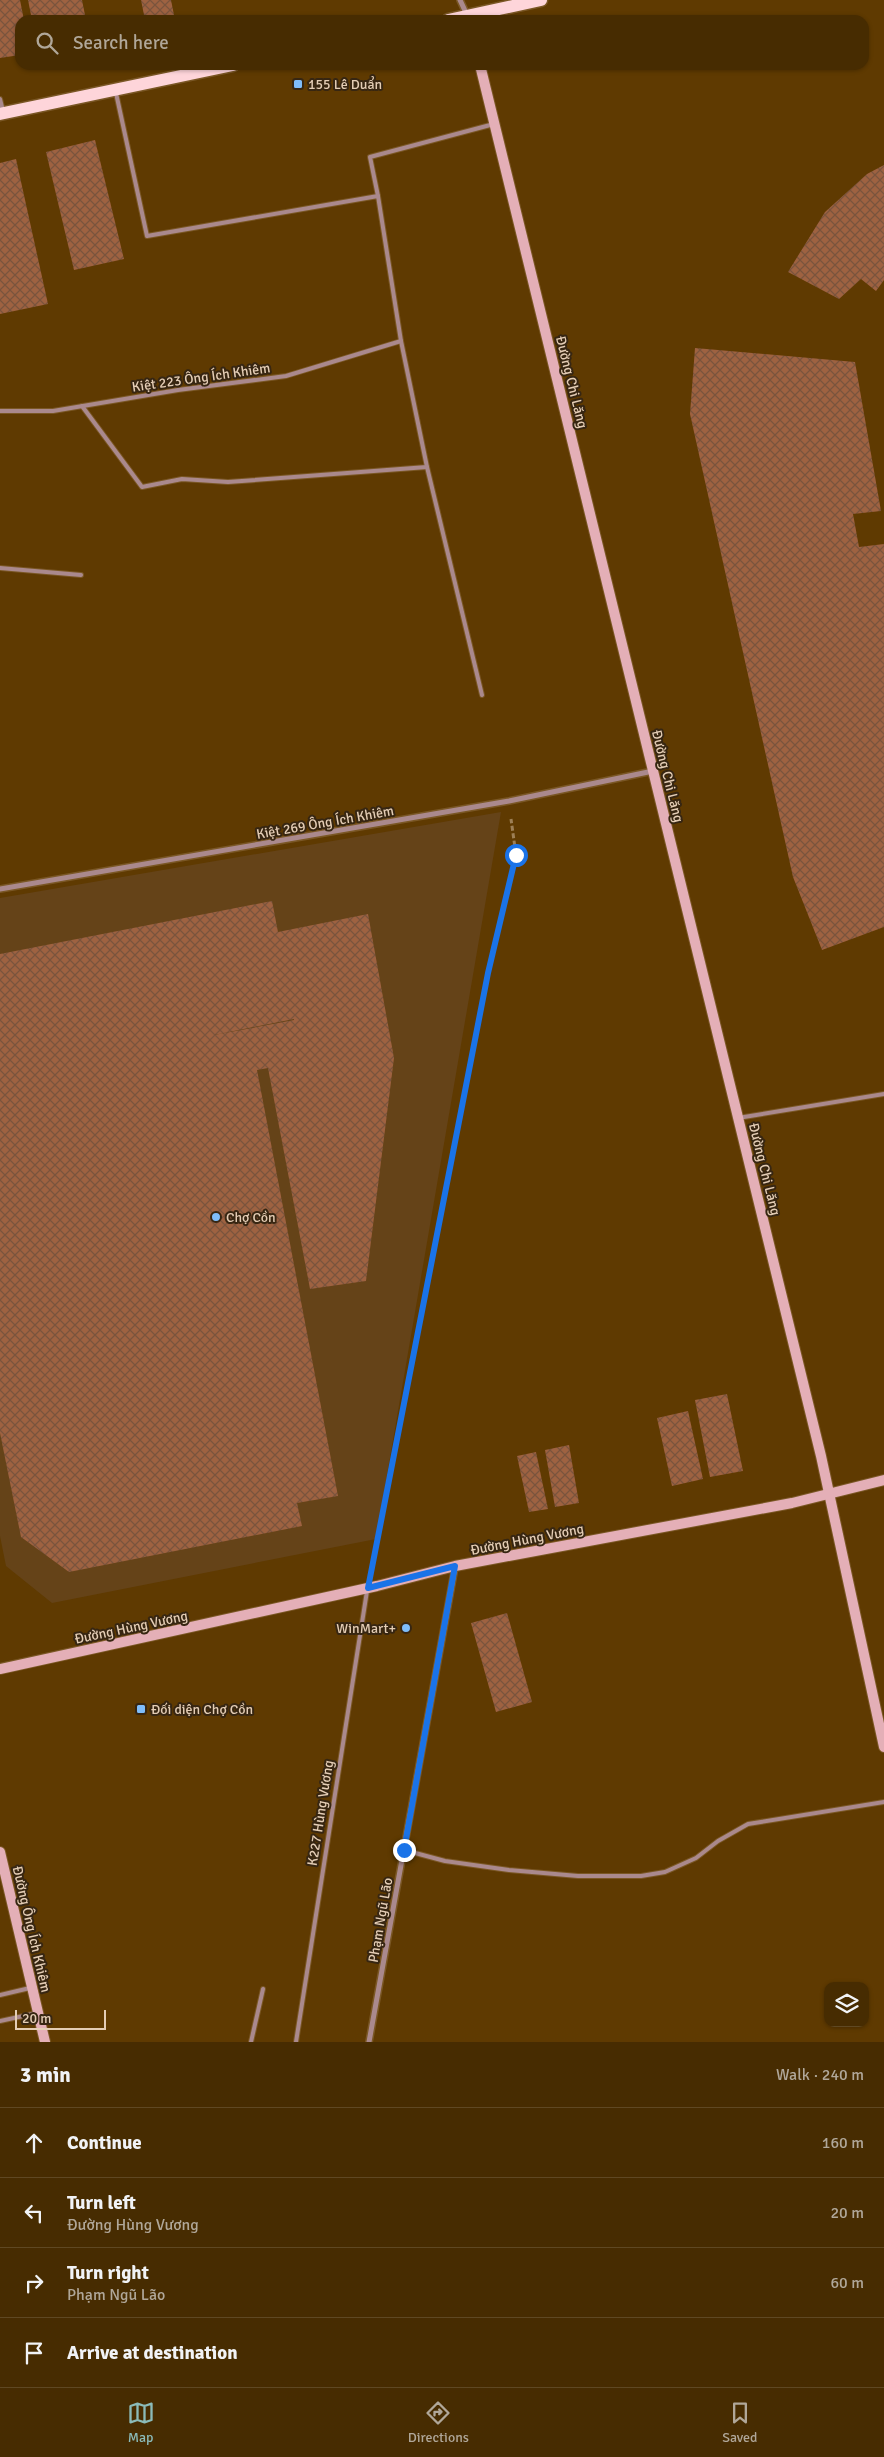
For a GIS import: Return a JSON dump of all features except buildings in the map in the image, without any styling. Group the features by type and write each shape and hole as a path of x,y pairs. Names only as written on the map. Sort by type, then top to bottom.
{"main road":[{"path":"480,15 541,0"},
{"path":"2,113 207,70"}],"street":[{"path":"460,0 467,15"},
{"name":"Đường Chi Lăng","path":"481,70 829,1493 884,1747"},
{"name":"Kiệt 269 Ông Ích Khiêm","path":"0,889 509,802 653,771"},
{"name":"Đường Hùng Vương","path":"0,1669 368,1588 455,1566 792,1503 884,1480"},
{"name":"Phạm Ngũ Lão","path":"369,2042 455,1566"},
{"name":"Đường Ông Ích Khiêm","path":"0,1852 45,2042"}],"lane":[{"path":"115,88 147,236 378,196"},
{"path":"0,100 2,113"},
{"path":"482,695 427,467 402,341 370,157 494,124"},
{"name":"Kiệt 223 Ông Ích Khiêm","path":"0,411 53,411 178,390 286,376 402,341"},
{"path":"82,406 142,487 182,479 228,482 427,467"},
{"path":"0,568 81,575"},
{"path":"738,1118 884,1094"},
{"name":"K227 Hùng Vương","path":"296,2042 368,1588"},
{"path":"404,1850 445,1861 509,1870 578,1876 640,1876 665,1872 696,1858 718,1841 748,1824 884,1802"},
{"path":"0,1995 32,1987"},
{"path":"251,2042 264,1989"},
{"path":"0,2021 38,2012"}],"path":[{"path":"368,1588 486,983 516,855 509,802"}],"shaded area":[{"name":"Chợ Cồn","path":"501,812 376,1539 52,1603 6,1566 0,1536 0,898"}],"place":[{"name":"155 Lê Duẩn","path":"298,84"},
{"name":"Chợ Cồn","path":"216,1217"},
{"name":"WinMart+","path":"406,1628"},
{"name":"Đối diện Chợ Cồn","path":"141,1709"}],"route":[{"path":"404,1850 455,1566 368,1588 488,973 516,855"}]}
